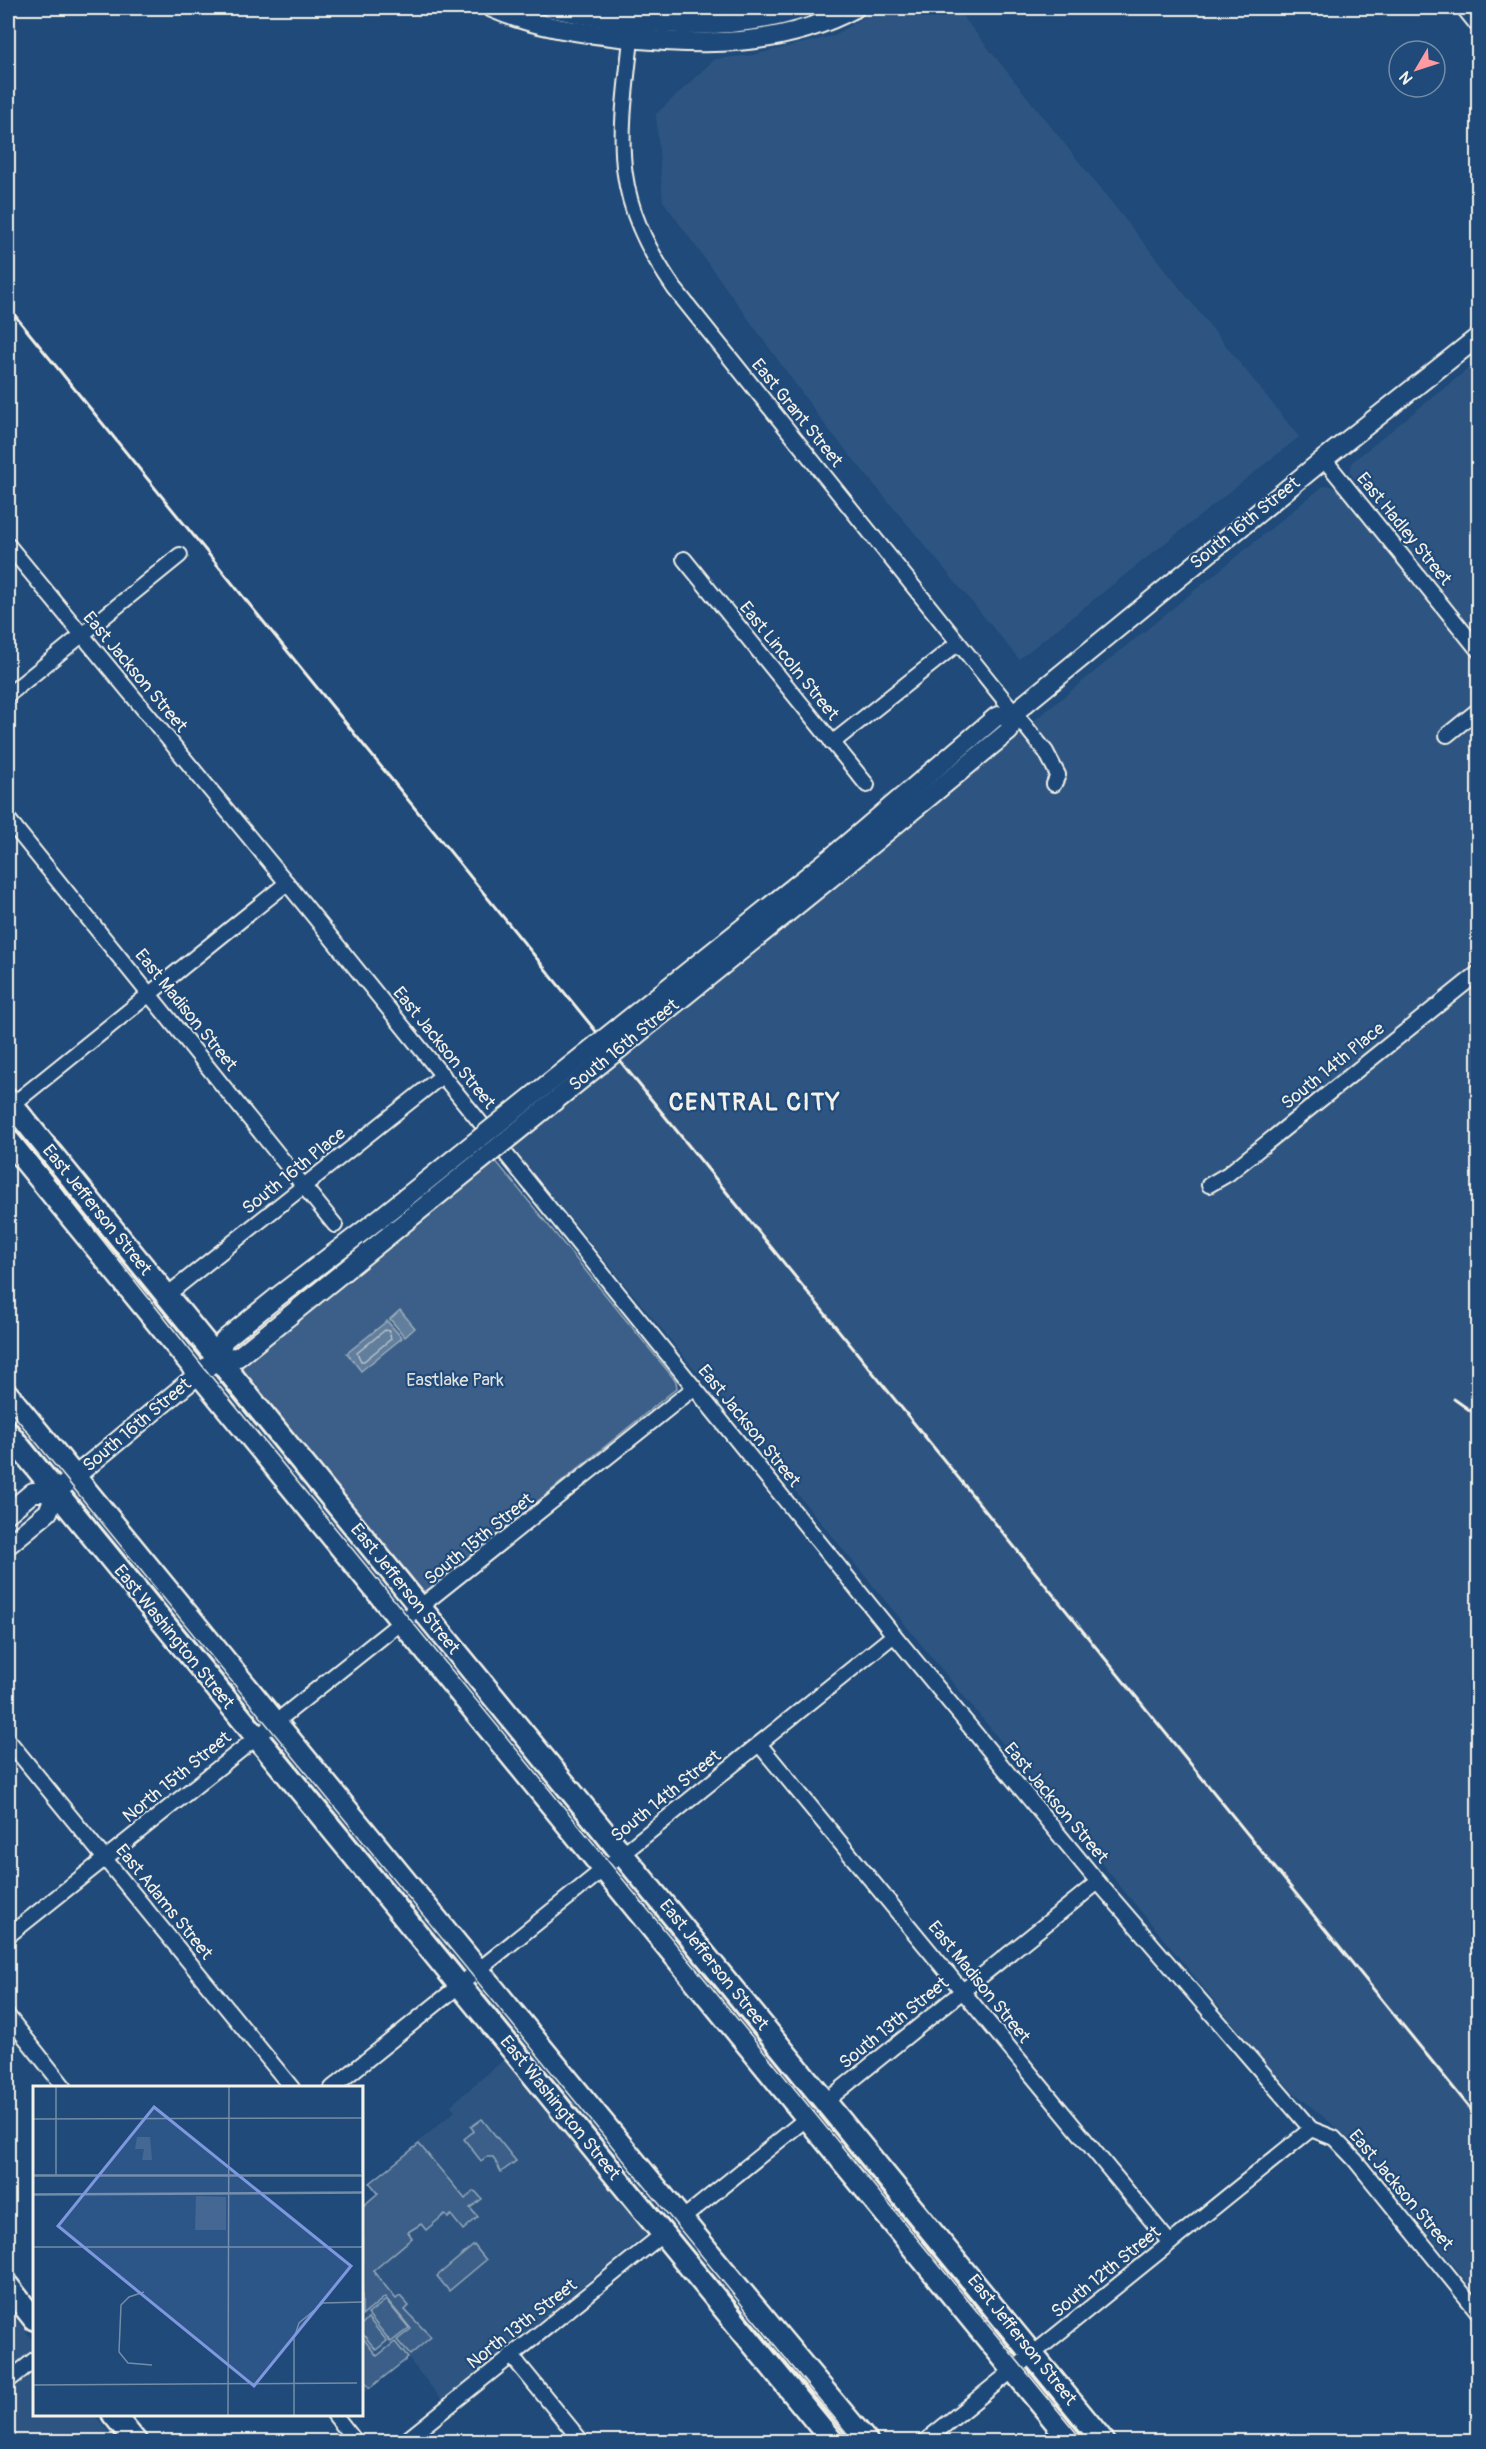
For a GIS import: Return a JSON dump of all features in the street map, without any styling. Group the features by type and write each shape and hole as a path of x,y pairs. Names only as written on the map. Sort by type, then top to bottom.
{"main road":[{"path":"492,8 549,27 697,44 744,42 797,31 855,8"},
{"path":"551,8 633,19 728,24 782,15 805,8"},
{"path":"1466,8 1479,23"},
{"name":"South 16th Street","path":"56,1492 218,1358 224,1340 1009,731 1014,712 1324,459 1479,337"},
{"name":"South 16th Street","path":"218,1358 238,1357 839,861"},
{"name":"East Jefferson Street","path":"10,1102 420,1608 721,1972 1104,2442"},
{"name":"East Jefferson Street","path":"8,1140 1072,2442"},
{"name":"East Washington Street","path":"8,1395 711,2255 867,2442"},
{"name":"East Washington Street","path":"8,1433 833,2442"},
{"name":"East Jefferson Street","path":"323,1488 384,1600"},
{"path":"8,1513 33,1492 56,1492 48,1512 8,1545"},
{"name":"East Washington Street","path":"294,1745 341,1839"},
{"path":"721,1972 773,2076"},
{"name":"East Washington Street","path":"711,2255 779,2377"},
{"path":"8,2286 33,2318"},
{"path":"114,2416 136,2442"}],"street":[{"name":"East Grant Street","path":"633,19 621,140 622,169 631,207 647,246 674,288 1053,761 1058,775 1054,784"},
{"name":"East Hadley Street","path":"1324,459 1479,650"},
{"name":"East Jackson Street","path":"8,545 287,883 894,1635 1098,1882 1311,2129 1334,2138 1355,2160 1479,2312"},
{"path":"8,695 180,555"},
{"name":"East Lincoln Street","path":"684,559 867,785"},
{"path":"832,743 958,643"},
{"path":"1447,735 1479,710"},
{"name":"East Madison Street","path":"8,819 336,1225"},
{"path":"10,1102 151,995 287,883"},
{"name":"South 14th Place","path":"1209,1185 1228,1174 1479,973"},
{"name":"South 16th Place","path":"167,1296 443,1075"},
{"name":"South 15th Street","path":"256,1737 694,1388"},
{"name":"South 14th Street","path":"335,2086 894,1635"},
{"name":"North 15th Street","path":"8,1936 256,1737"},
{"name":"East Adams Street","path":"8,1740 290,2086"},
{"name":"East Madison Street","path":"759,1744 1170,2243"},
{"name":"South 13th Street","path":"825,2102 1098,1882"},
{"path":"8,2016 63,2086"},
{"path":"682,2219 807,2118"},
{"name":"South 12th Street","path":"924,2442 1311,2129"},
{"name":"North 13th Street","path":"404,2442 663,2234"},
{"path":"512,2355 582,2442"},
{"path":"8,2381 33,2361"},
{"path":"335,2416 356,2442"}],"shaded area":[{"path":"879,8 956,8 1299,437 1019,659 825,425 663,201 656,114 715,59 753,55 833,36"},
{"path":"1478,361 1478,636 1350,473 1352,462"},
{"path":"1329,485 1341,492 1478,662 1478,2295 1368,2159 1343,2133 1292,2091 1255,2050 511,1146 1322,487"},
{"path":"507,2057 647,2228 648,2233 442,2400 408,2358 363,2394 363,2206 378,2193 370,2183 455,2111 451,2105"},
{"path":"8,2309 33,2341 33,2416 95,2416 117,2441 8,2441"}],"green space":[{"name":"Eastlake Park","path":"495,1160 676,1381 677,1388 430,1589 420,1592 241,1374 244,1360"},
{"path":"482,2119 516,2161 501,2172 493,2157 486,2157 481,2161 464,2139 474,2131 471,2127"},
{"path":"419,2144 465,2199 475,2191 482,2199 470,2208 478,2217 463,2230 451,2215 448,2218 445,2214 426,2230 421,2224 408,2232 412,2238 373,2271 396,2299 400,2296 409,2306 405,2310 431,2337 410,2355 397,2340 411,2329 385,2297 363,2315 363,2206 378,2193 370,2183"},
{"path":"474,2245 486,2260 449,2291 437,2276"},
{"path":"386,2300 409,2328 391,2342 368,2314"},
{"path":"368,2318 387,2341 376,2350 363,2334 363,2323"},
{"path":"363,2338 377,2356 395,2342 408,2358 370,2388 363,2379"}],"water":[{"path":"400,1310 415,1328 405,1337 390,1319"},
{"path":"387,1321 402,1338 361,1371 347,1353"}],"tram line":[{"path":"8,1121 205,1369 1084,2442"},
{"path":"8,1408 854,2442"}],"railway":[{"path":"8,307 1478,2118"},
{"path":"1454,1399 1478,1416"}],"district":[{"name":"CENTRAL CITY","path":"755,1102"}]}
